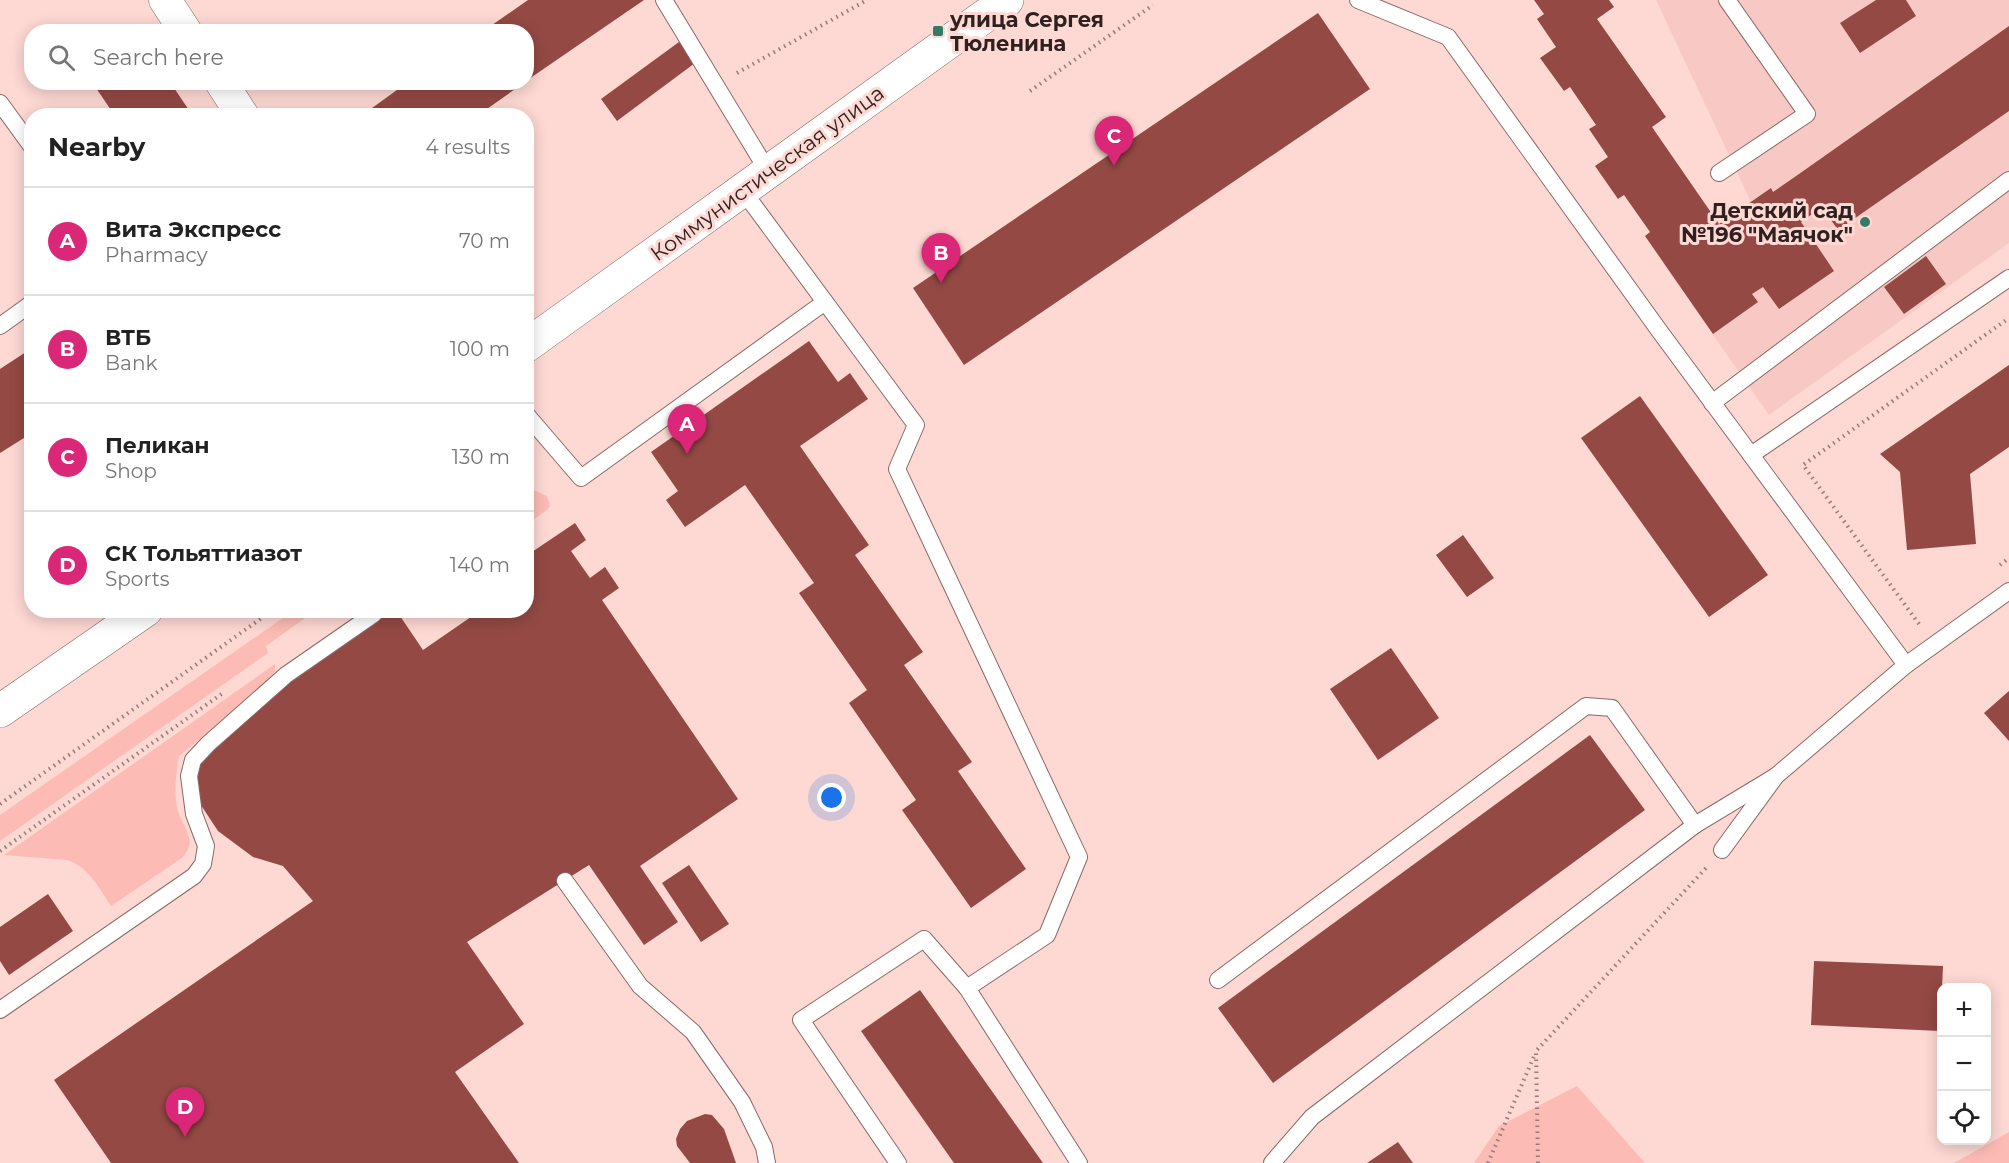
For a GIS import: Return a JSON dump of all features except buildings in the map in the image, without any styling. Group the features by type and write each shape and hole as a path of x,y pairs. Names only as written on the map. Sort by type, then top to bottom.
{"main road":[{"name":"Коммунистическая улица","path":"534,340 1007,0"},
{"path":"0,711 134,618"}],"street":[{"path":"165,0 181,24"},
{"path":"226,90 238,108"}],"lane":[{"path":"664,0 716,85 756,182 825,302 916,425 897,469 1079,857 1047,935 967,988"},
{"path":"1358,0 1448,37 1712,403 1906,665"},
{"path":"1719,173 1807,114 1727,0"},
{"path":"0,103 24,136"},
{"path":"1712,403 2009,180"},
{"path":"1751,455 2009,278"},
{"path":"534,423 581,478 825,302"},
{"path":"0,326 24,309"},
{"path":"1272,1163 1312,1117 1695,825 1776,776 1906,665 2009,591"},
{"path":"0,1010 194,876 203,864 206,846 194,814 189,776 193,760 286,675 368,618"},
{"path":"1218,980 1586,706 1612,708 1695,825"},
{"path":"1722,850 1776,776"},
{"path":"565,881 640,987 693,1032 742,1102 765,1147 767,1163"},
{"path":"898,1163 801,1020 924,939 967,988 1079,1163"}],"path":[{"path":"716,85 867,0"},
{"path":"1030,91 1153,5"},
{"path":"1927,618 1918,625 1803,465 2009,318"},
{"path":"1991,572 2009,558"},
{"path":"0,804 262,618"},
{"path":"0,851 224,692"},
{"path":"1488,1163 1536,1051 1722,850"},
{"path":"1536,1051 1538,1163"}],"shaded area":[{"name":"Детский сад №196 \"Маячок\"","path":"1656,0 2009,0 2009,243 1769,415 1663,263 1751,202"},
{"path":"534,490 547,496 550,506 534,519"},
{"path":"283,618 305,618 266,646 268,653 0,841 0,815"},
{"path":"275,664 275,671 266,684 179,756 176,801 189,839 187,851 182,858 111,906 93,879 75,863 67,860 4,855"},
{"path":"1577,1086 1645,1163 1474,1163 1499,1126"},
{"path":"2009,1132 2009,1163 1954,1163 1986,1145 1991,1145 1991,1142"}],"place":[{"name":"улица Сергея Тюленина","path":"938,31"},
{"name":"Пеликан","path":"1114,166"},
{"name":"Детский сад №196 \"Маячок\"","path":"1865,222"},
{"name":"ВТБ","path":"941,283"},
{"name":"Вита Экспресс","path":"687,454"},
{"name":"СК Тольяттиазот","path":"185,1137"}]}
